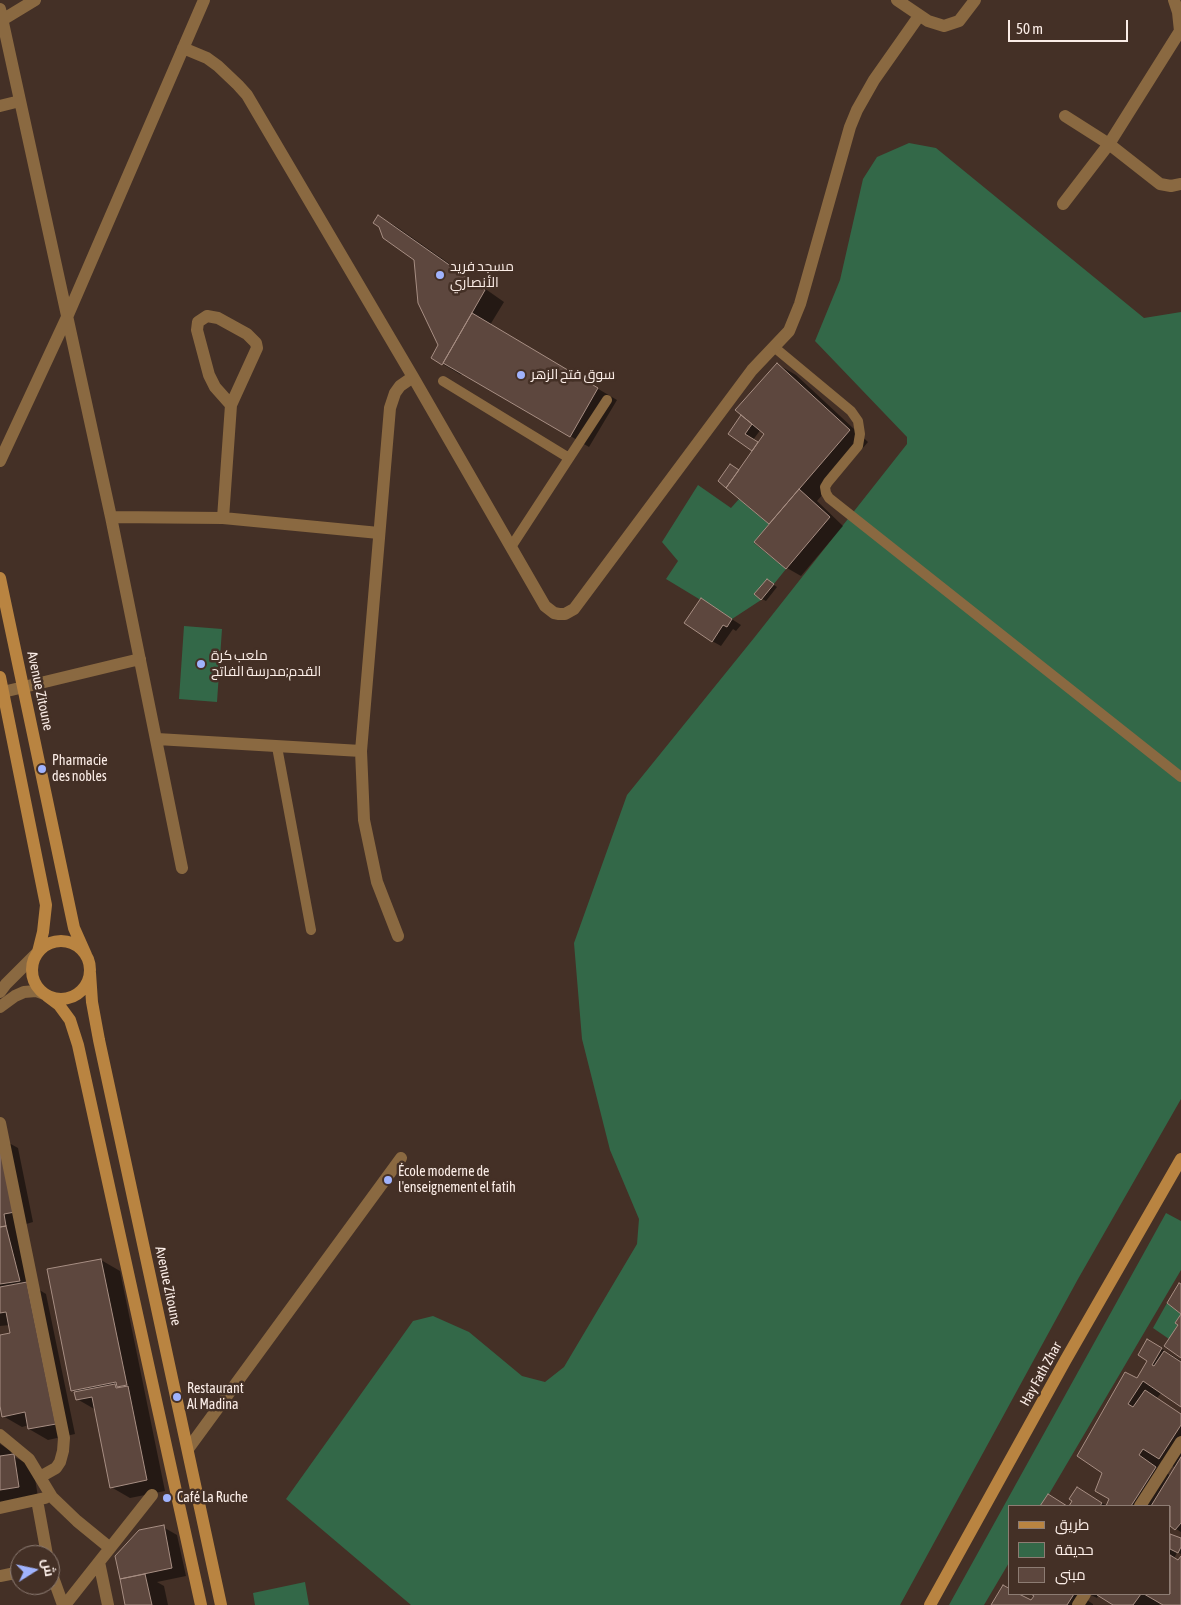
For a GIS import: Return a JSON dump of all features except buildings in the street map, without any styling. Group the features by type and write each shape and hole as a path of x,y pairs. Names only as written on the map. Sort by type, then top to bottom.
{"main road":[{"name":"Avenue Zitoune","path":"0,578 74,928 86,955"},
{"path":"0,677 3,706 46,905 43,932 32,970 38,987 59,1005 70,1020 78,1044 201,1605"},
{"path":"38,952 53,942 63,941 72,943 80,948 90,964 88,982 75,996 66,999 56,999 46,995"},
{"name":"Avenue Zitoune","path":"90,973 92,1002 99,1040 221,1605"},
{"name":"Hay Fath Zhar","path":"930,1605 1065,1360 1181,1159"}],"street":[{"path":"35,0 1,15 110,517 182,868"},
{"path":"0,461 67,317 204,0"},
{"path":"897,0 928,21 944,26 960,21 976,0"},
{"path":"1063,204 1109,144 1180,31 1178,12 1174,0"},
{"path":"183,48 207,58 218,66 238,85 246,96 413,377 545,606 554,613 565,614 574,609 752,370 789,331 795,318 844,144 857,110 874,80 919,16"},
{"path":"0,106 20,101"},
{"path":"1065,116 1109,144 1160,184 1171,186 1181,184"},
{"path":"223,518 231,405 257,348 256,343 247,334 218,318 207,316 198,322 197,330 209,375 215,387 231,405"},
{"path":"398,936 377,882 366,829 361,751 392,400 400,386 413,377"},
{"path":"110,517 223,518 380,533"},
{"path":"3,692 140,659"},
{"path":"157,740 361,751"},
{"path":"0,992 38,952"},
{"path":"0,1007 14,996 24,992 36,991 46,995"},
{"path":"0,1123 64,1438 64,1451 60,1462 56,1468 40,1477"},
{"path":"188,1449 400,1158"},
{"path":"0,1435 29,1458 52,1497 77,1521 110,1548"},
{"path":"1141,1505 1181,1442"},
{"path":"64,1605 152,1495"},
{"path":"0,1508 52,1497"},
{"path":"37,1500 45,1545"},
{"path":"99,1562 108,1605"}],"lane":[{"path":"774,347 852,411 858,421 860,434 858,446 825,487 829,498 1181,777"},
{"path":"443,381 569,458"},
{"path":"511,547 607,400"},
{"path":"277,747 311,930"}],"green space":[{"path":"909,143 936,148 1144,318 1181,312 1181,1099 1078,1279 900,1605 411,1605 286,1499 413,1321 433,1316 469,1332 522,1376 545,1382 564,1367 637,1244 639,1219 610,1150 582,1039 574,943 627,795 907,444 907,437 815,341 840,280 863,179 877,157"},
{"path":"698,485 731,508 739,499 769,524 754,543 786,569 761,600 732,619 666,579 678,561 662,542"},
{"name":"ملعب كرة القدم;مدرسة الفاتح","path":"184,626 222,629 217,702 179,699"},
{"path":"1166,1213 1181,1221 1181,1270 1043,1505 1008,1505 1008,1564 984,1605 949,1605"},
{"path":"1167,1303 1181,1314 1175,1323 1178,1325 1169,1339 1153,1328"},
{"path":"305,1582 309,1605 255,1605 253,1593"}],"place":[{"name":"مسجد فريد الأنصاري","path":"440,275"},
{"name":"سوق فتح الزهر","path":"521,375"},
{"name":"ملعب كرة القدم;مدرسة الفاتح","path":"201,664"},
{"name":"Pharmacie des nobles","path":"42,769"},
{"name":"École moderne de l'enseignement el fatih","path":"388,1180"},
{"name":"Restaurant Al Madina","path":"177,1397"},
{"name":"Café La Ruche","path":"167,1498"}]}
